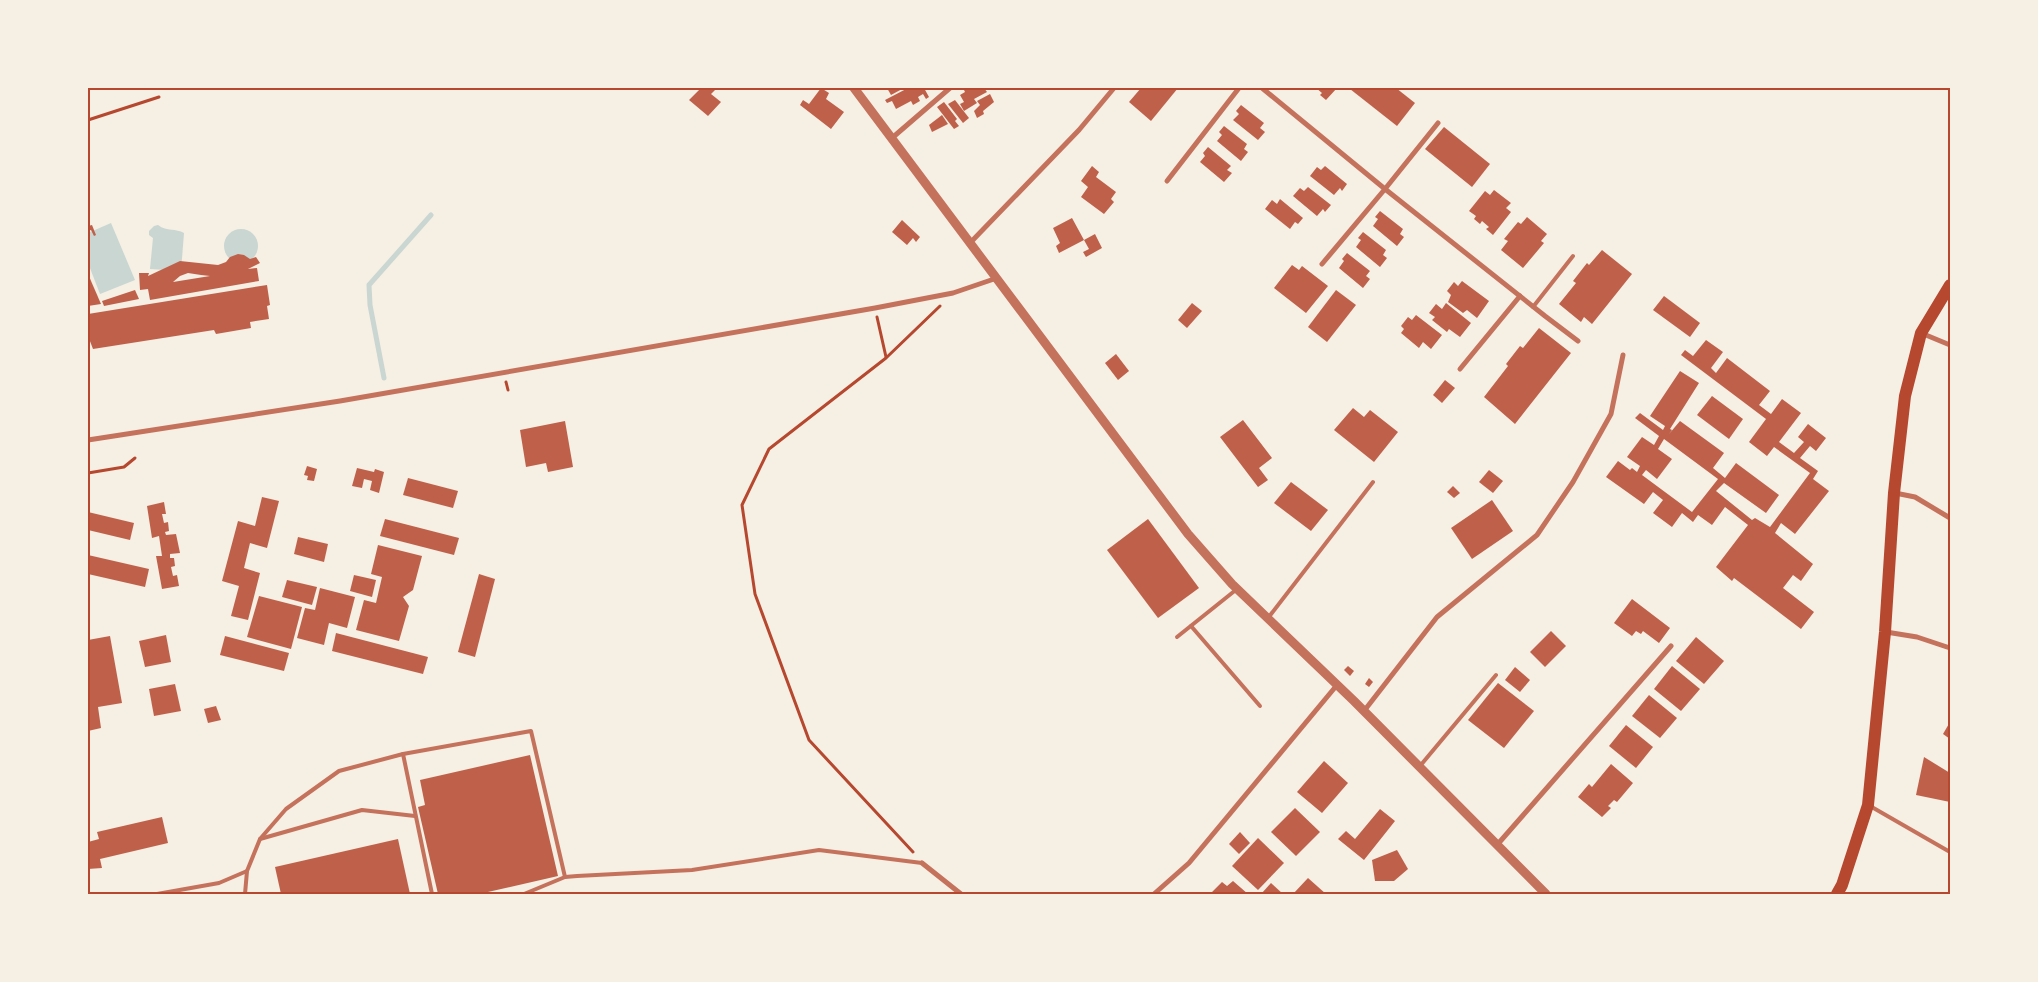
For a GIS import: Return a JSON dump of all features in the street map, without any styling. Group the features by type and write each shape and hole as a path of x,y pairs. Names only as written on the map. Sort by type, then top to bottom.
{"main road":[{"path":"1837,894 1842,885 1868,805 1885,632 1894,493 1905,396 1921,333 1950,285"}],"street":[{"path":"854,88 1188,534 1237,589 1364,711 1545,894"},
{"path":"892,138 950,88"},
{"path":"970,243 1079,130 1114,88"},
{"path":"1167,180 1238,88"},
{"path":"1262,88 1533,307 1578,341"},
{"path":"1322,264 1386,189 1438,123"},
{"path":"88,440 340,401 874,308 954,293 998,278"},
{"path":"1460,369 1520,296"},
{"path":"1921,333 1950,346"},
{"path":"1364,711 1437,617 1537,535 1573,482 1611,414 1623,355"},
{"path":"1894,493 1915,496 1950,518"},
{"path":"1885,632 1917,637 1950,648"},
{"path":"1497,845 1671,646"},
{"path":"1154,894 1189,863 1337,685"},
{"path":"922,862 961,894"}],"lane":[{"path":"1533,307 1573,256"},
{"path":"1268,618 1373,482"},
{"path":"1177,637 1237,589"},
{"path":"1191,626 1260,706"},
{"path":"1419,766 1496,675"},
{"path":"244,894 248,871 260,839 286,809 339,771 403,754 531,731 565,878"},
{"path":"403,754 432,894"},
{"path":"1868,805 1950,852"},
{"path":"260,839 362,810 415,816"},
{"path":"524,894 565,878 692,870 819,850 922,862"},
{"path":"157,894 219,883 248,871"}],"path":[{"path":"88,120 159,97"},
{"path":"922,862 809,740 755,594 742,505 769,449 886,358 954,293"},
{"path":"874,308 886,358"},
{"path":"88,473 124,467 135,458"}],"shaded area":[{"path":"111,223 135,280 100,294 88,263 88,233"},
{"path":"158,225 184,233 181,271 150,269 153,238 149,235 149,231"},
{"path":"241,229 248,230 253,234 257,239 257,253 253,258 248,262 241,263 234,262 229,258 225,253 224,246 225,239 229,234 234,230"}],"building":[{"path":"701,88 715,88 711,94 721,102 708,116 689,100"},
{"path":"821,88 829,93 826,99 844,112 831,129 800,105 803,100 809,104"},
{"path":"887,88 904,88 891,95"},
{"path":"908,88 924,88 929,97 926,99 923,94 918,97 920,101 913,105 911,101 896,109 892,101 887,103 885,100"},
{"path":"963,88 984,88 987,92 974,99 977,103 964,111 960,104 964,102 960,95 965,92"},
{"path":"1141,88 1178,88 1151,121 1129,102"},
{"path":"1316,88 1337,88 1326,100"},
{"path":"1351,88 1396,88 1415,103 1397,126"},
{"path":"990,94 994,102 983,111 984,114 977,118 974,111 980,105 977,101"},
{"path":"955,100 969,118 963,123 948,104"},
{"path":"944,102 957,119 955,121 959,126 954,129 937,107"},
{"path":"1241,105 1264,123 1260,128 1265,132 1258,140 1233,120 1239,114 1236,111"},
{"path":"942,115 948,124 932,132 929,125"},
{"path":"1224,126 1247,144 1244,149 1248,152 1241,161 1217,141 1222,135 1219,132"},
{"path":"1444,127 1490,164 1472,187 1425,149"},
{"path":"1208,147 1231,166 1227,170 1232,173 1224,182 1200,162 1205,156 1203,153"},
{"path":"1092,166 1099,172 1096,177 1116,192 1111,199 1114,202 1104,214 1081,197 1088,187 1081,181"},
{"path":"1325,166 1347,184 1342,191 1340,188 1334,195 1310,176 1317,167 1321,170"},
{"path":"1308,187 1331,205 1325,212 1323,209 1317,216 1293,196 1300,188 1304,191"},
{"path":"1494,190 1511,203 1506,208 1511,212 1493,235 1486,229 1489,227 1482,221 1480,224 1474,219 1476,216 1469,211 1485,191 1490,195"},
{"path":"1280,199 1303,218 1298,224 1295,222 1290,229 1265,209 1272,200 1277,204"},
{"path":"1380,211 1403,229 1400,234 1404,237 1397,246 1373,226 1378,219 1375,217"},
{"path":"1527,217 1547,234 1541,241 1544,243 1523,268 1501,250 1508,241 1504,239 1518,222 1521,224"},
{"path":"1072,218 1084,240 1059,253 1056,246 1060,243 1053,228"},
{"path":"902,220 920,237 916,242 913,238 907,245 892,232"},
{"path":"92,225 96,235 94,236 91,230 88,231 88,226"},
{"path":"1363,232 1386,250 1383,255 1387,258 1380,267 1356,247 1361,240 1358,238"},
{"path":"1095,234 1102,248 1086,257 1083,252 1089,249 1084,240"},
{"path":"1602,250 1632,274 1592,324 1584,317 1581,322 1559,304 1576,283 1573,281 1587,263 1589,265"},
{"path":"1347,253 1370,271 1366,276 1370,279 1363,288 1339,268 1344,261 1342,259"},
{"path":"238,254 250,259 256,257 260,263 248,269 257,268 259,281 150,300 148,289 140,290 139,273 149,273 148,276 180,261 218,265 226,262 230,257","holes":["188,273 210,276 173,282 180,276"]},
{"path":"1292,265 1299,270 1302,266 1328,286 1306,313 1274,288"},
{"path":"88,274 101,304 88,306"},
{"path":"1462,281 1489,301 1477,318 1467,310 1463,313 1448,302 1451,295 1447,291 1454,282 1458,286"},
{"path":"267,285 270,305 267,306 269,319 250,322 251,328 216,334 214,330 93,349 88,336 88,314"},
{"path":"135,290 139,299 104,306 102,301"},
{"path":"1336,290 1356,305 1327,342 1308,327"},
{"path":"1664,296 1700,323 1690,337 1653,310"},
{"path":"1192,303 1202,311 1187,328 1178,320"},
{"path":"1446,303 1471,323 1460,337 1449,329 1447,332 1432,320 1435,317 1429,313 1436,304 1442,309"},
{"path":"1416,315 1442,335 1431,349 1423,342 1419,348 1401,333 1404,329 1401,326 1408,317 1412,320"},
{"path":"1539,328 1571,353 1515,424 1484,397 1508,366 1506,364 1520,346 1523,348"},
{"path":"1706,340 1723,352 1711,368 1716,373 1727,358 1770,391 1759,405 1771,414 1782,399 1801,413 1779,442 1794,453 1804,442 1798,437 1808,424 1826,438 1816,451 1810,446 1800,458 1818,471 1813,479 1829,491 1795,534 1781,523 1775,533 1813,564 1801,581 1793,575 1783,588 1814,612 1801,629 1734,578 1732,581 1716,567 1748,525 1725,507 1712,525 1698,515 1693,522 1682,513 1672,527 1653,513 1663,500 1653,492 1644,504 1606,477 1618,461 1630,470 1632,468 1637,472 1640,466 1627,457 1642,437 1654,445 1659,436 1635,418 1640,413 1663,430 1665,426 1650,416 1680,371 1699,383 1670,429 1672,430 1669,434 1680,421 1724,453 1713,468 1725,478 1736,463 1779,495 1766,513 1724,483 1716,491 1752,520 1755,518 1770,527 1810,473 1774,447 1767,456 1749,442 1766,419 1681,355 1685,350 1693,356","holes":["1664,439 1718,479 1692,512 1642,475 1646,470 1657,479 1672,459 1658,449"]},
{"path":"1116,354 1129,371 1118,380 1105,363"},
{"path":"1445,380 1455,388 1442,403 1433,395"},
{"path":"1712,396 1743,419 1729,439 1697,415"},
{"path":"1353,408 1364,417 1370,410 1398,432 1374,462 1334,430"},
{"path":"1243,420 1272,458 1259,468 1268,480 1258,487 1220,437"},
{"path":"565,421 573,467 548,472 546,463 526,467 520,430"},
{"path":"307,466 317,469 314,481 307,480 308,476 304,475"},
{"path":"357,468 374,472 375,469 384,472 379,493 370,490 372,481 364,479 362,488 352,486"},
{"path":"1489,470 1503,481 1493,493 1479,482"},
{"path":"408,478 458,491 453,508 403,495"},
{"path":"1291,482 1328,510 1311,531 1274,503"},
{"path":"1453,486 1460,493 1454,498 1447,492"},
{"path":"262,497 279,501 267,548 250,543 244,568 260,573 248,620 231,616 239,586 222,581 238,521 255,526"},
{"path":"1492,500 1513,531 1472,559 1451,528"},
{"path":"164,502 166,514 162,514 164,523 168,522 169,531 165,532 166,535 176,534 180,553 170,554 170,558 174,558 175,566 171,567 173,576 177,575 179,586 162,589 156,556 162,556 159,536 152,538 147,506"},
{"path":"88,512 134,523 130,540 88,530"},
{"path":"385,519 459,538 454,555 380,536"},
{"path":"1148,519 1199,588 1158,618 1107,550"},
{"path":"298,537 328,544 324,562 294,554"},
{"path":"378,545 422,556 413,590 403,597 409,606 399,641 356,630 364,600 376,603 382,577 371,574"},
{"path":"88,555 149,569 145,587 88,574"},
{"path":"479,574 495,579 475,657 458,652"},
{"path":"354,575 376,580 372,597 350,591"},
{"path":"287,580 317,587 312,605 282,597"},
{"path":"320,588 355,597 347,628 329,623 324,645 297,638 305,608 315,610"},
{"path":"259,596 302,607 291,649 247,637"},
{"path":"1632,599 1670,628 1659,643 1643,631 1641,634 1636,631 1632,636 1614,623"},
{"path":"1551,631 1566,646 1545,667 1530,652"},
{"path":"336,633 428,657 423,674 332,651"},
{"path":"166,635 171,662 145,667 139,641"},
{"path":"110,636 122,703 98,707 101,728 88,731 88,640"},
{"path":"225,636 289,653 284,671 220,655"},
{"path":"1696,637 1724,661 1704,684 1676,661"},
{"path":"1348,666 1354,671 1350,676 1344,670"},
{"path":"1672,666 1700,689 1681,711 1654,689"},
{"path":"1515,667 1530,680 1520,692 1505,680"},
{"path":"1369,678 1373,682 1369,687 1365,684"},
{"path":"1498,683 1534,711 1504,748 1468,720"},
{"path":"175,684 181,711 154,716 149,689"},
{"path":"1649,695 1677,718 1660,738 1632,716"},
{"path":"216,706 221,720 208,723 204,709"},
{"path":"1950,722 1950,739 1943,734"},
{"path":"1626,725 1653,747 1636,768 1609,746"},
{"path":"530,755 558,876 479,894 438,894 418,807 425,805 420,780"},
{"path":"1924,757 1950,773 1950,802 1916,795"},
{"path":"1324,761 1348,783 1322,813 1297,792"},
{"path":"1611,764 1633,783 1617,802 1614,800 1608,806 1611,808 1602,817 1578,797 1589,784 1592,787"},
{"path":"1295,808 1320,832 1296,856 1271,832"},
{"path":"1380,809 1395,821 1364,860 1338,839 1346,831 1355,839"},
{"path":"162,817 168,843 100,859 102,868 88,869 88,842 99,839 97,832"},
{"path":"1240,832 1250,843 1239,854 1229,844"},
{"path":"1258,838 1284,863 1258,890 1232,866"},
{"path":"398,839 410,894 281,894 275,867"},
{"path":"1397,850 1408,869 1394,881 1375,881 1372,860"},
{"path":"1308,878 1326,894 1293,894"},
{"path":"1233,881 1248,894 1210,894 1222,882 1227,886"},
{"path":"1271,883 1283,894 1261,894"}],"waterway":[{"path":"384,378 370,305 369,285 431,215"}]}
